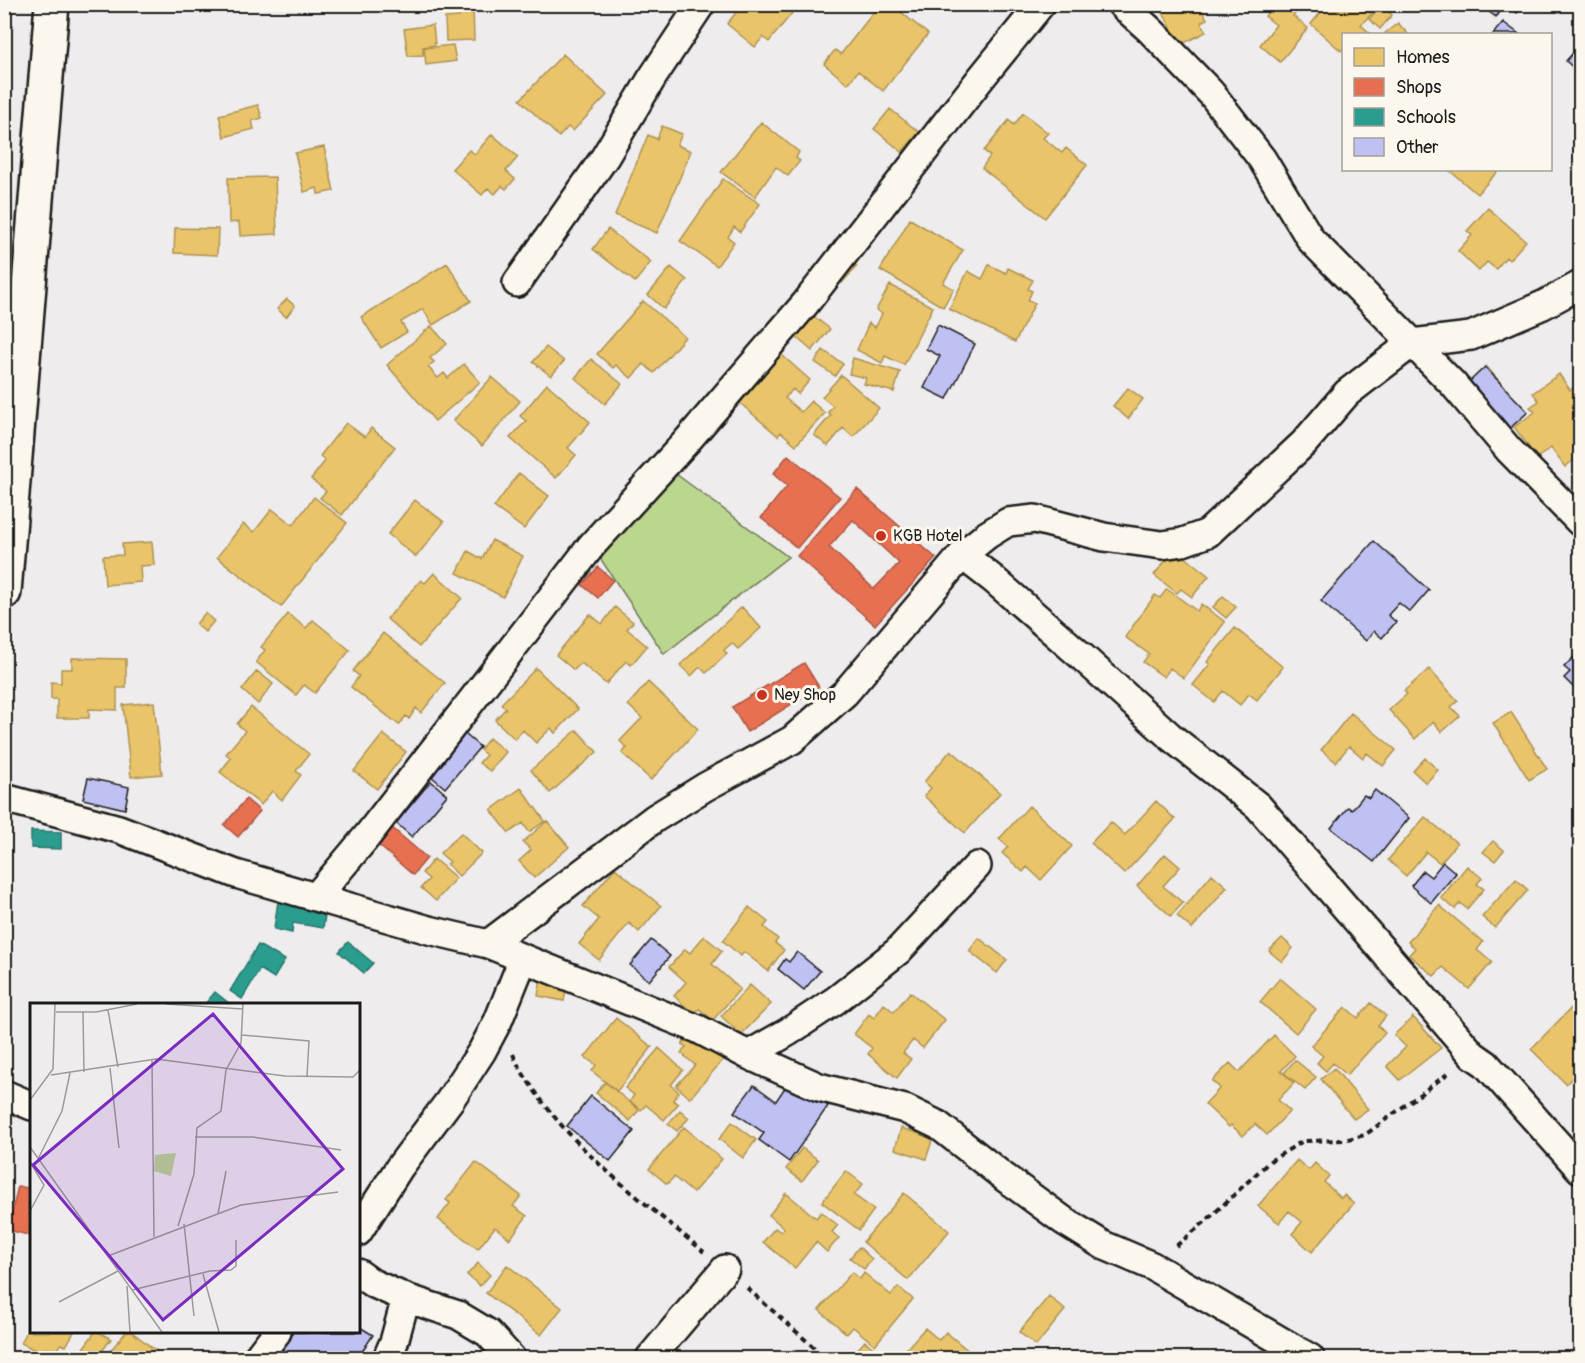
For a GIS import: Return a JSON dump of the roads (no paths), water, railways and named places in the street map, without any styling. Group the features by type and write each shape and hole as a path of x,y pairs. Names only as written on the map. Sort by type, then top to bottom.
{"street":[{"path":"4,592 52,4"},
{"path":"518,283 605,157 700,4"},
{"path":"317,896 368,836 592,545 686,442 805,304 1041,4"},
{"path":"1121,4 1150,30 1211,93 1262,159 1311,240 1453,384 1509,450 1581,522"},
{"path":"488,944 655,818 705,787 792,741 845,693 962,555 1008,522 1035,519 1104,537 1162,545 1183,542 1208,533 1304,443 1347,393 1412,343 1471,336 1543,306 1581,285"},
{"path":"962,555 993,579 1172,738 1258,806 1473,1055 1486,1064 1581,1169"},
{"path":"4,798 119,830 236,874 429,930 488,944 698,1029 748,1055 819,1087 905,1109 938,1125 1064,1221 1104,1245 1152,1266 1310,1359"},
{"path":"748,1055 836,1000 898,951 976,866"},
{"path":"360,1229 399,1168 450,1100 482,1051 498,1021 523,959"},
{"path":"4,1094 30,1105"},
{"path":"650,1359 725,1269"},
{"path":"360,1274 372,1283 406,1298 458,1315 488,1333 511,1359"},
{"path":"387,1359 406,1298"},
{"path":"257,1359 276,1333"}],"place":[{"name":"KGB Hotel","path":"881,536"},
{"name":"Ney Shop","path":"762,695"}]}
